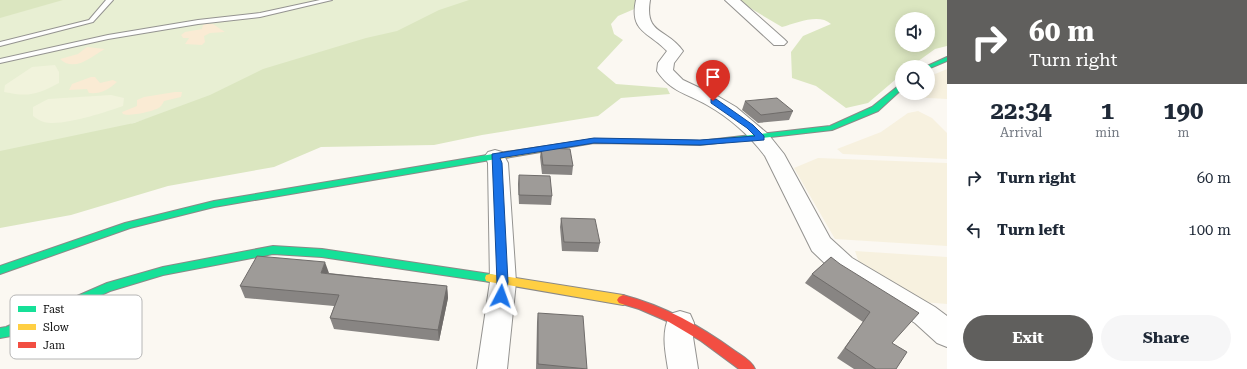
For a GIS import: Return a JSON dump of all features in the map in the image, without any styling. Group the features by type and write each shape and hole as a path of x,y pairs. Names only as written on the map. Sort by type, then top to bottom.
{"street":[{"path":"643,0 642,20 647,30 671,46 675,51 666,63 665,71 669,78 677,84 713,101 750,126 774,154 821,244 843,265 925,315 947,334"},
{"path":"732,0 779,42"},
{"path":"935,64 947,60"},
{"path":"0,270 128,226 170,214 214,204 495,156 594,141 700,143 761,138 832,128 875,109 895,91"},
{"path":"492,369 503,282 498,163 495,156"},
{"path":"89,295 107,287 163,271 224,258 273,250 322,253 615,298 641,304 680,323 734,357 749,369"},
{"path":"680,323 678,337 683,369"},
{"path":"0,333 10,331"}],"lane":[{"path":"0,44 91,21 110,0"},
{"path":"0,61 108,37 198,22 260,15 329,0"}],"shaded area":[{"path":"947,69 947,99 935,98 935,74"},
{"path":"918,111 932,118 947,133 947,159 843,154 837,149 881,132 908,113"},
{"path":"818,158 947,163 947,246 835,239 794,168"},
{"path":"855,251 947,257 947,304 922,302 859,263"}],"green space":[{"path":"0,0 63,0 0,18"},
{"path":"12,0 517,0 0,166 0,3"},
{"path":"469,0 641,0 639,7 618,16 611,24 614,34 623,40 597,68 616,84 667,88 670,94 621,98 598,116 482,135 434,145 321,147 274,167 168,186 71,215 0,228 0,151 134,123 210,95 263,69 366,38 397,31 439,10"},
{"path":"737,0 947,0 947,46 935,49 935,12 895,12 895,52 931,52 920,60 895,60 895,80 868,103 846,108 816,86 792,78 791,52 803,36 831,24 820,19 814,19 801,21 782,27 750,8 742,6"},
{"path":"55,65 59,72 59,83 44,90 26,95 4,92 5,85 32,67"},
{"path":"111,95 124,98 123,106 72,121 52,123 44,122 33,116 33,107 48,99"}],"sand":[{"path":"213,24 225,32 210,33 204,36 205,42 202,45 185,44 189,38 183,38 181,35 185,32 202,29 203,25"},
{"path":"87,47 105,49 89,59 77,64 66,63 60,59 78,54"},
{"path":"95,77 100,83 113,80 117,82 107,89 97,93 89,93 87,89 69,90 72,84"},
{"path":"182,92 181,97 164,101 157,109 130,115 123,114 122,112 137,106 137,100 144,97"}],"building":[{"path":"777,98 793,111 761,115 745,101"},
{"path":"541,148 570,149 573,166 543,165"},
{"path":"519,175 550,176 552,196 519,195"},
{"path":"561,218 595,219 600,243 564,242"},
{"path":"257,256 325,262 321,273 447,286 438,330 330,318 339,295 240,286"},
{"path":"831,257 919,313 892,343 907,352 896,369 876,369 845,348 870,312 812,274"},
{"path":"538,313 583,316 587,369 538,364"}],"traffic: fast":[{"path":"935,64 947,59"},
{"path":"663,142 700,143 832,128 875,109 895,91"},
{"path":"0,270 128,225 214,204 499,156"},
{"path":"89,295 107,287 163,271 273,250 322,253 490,278"},
{"path":"0,333 10,331"}],"traffic: slow":[{"path":"499,156 594,141 663,142"},
{"path":"490,278 623,300"}],"traffic: jam":[{"path":"623,300 657,311 689,327 720,347 749,369"}],"route":[{"path":"501,296 503,282 498,163 495,156 594,141 700,143 761,138 750,126 713,101"}]}
